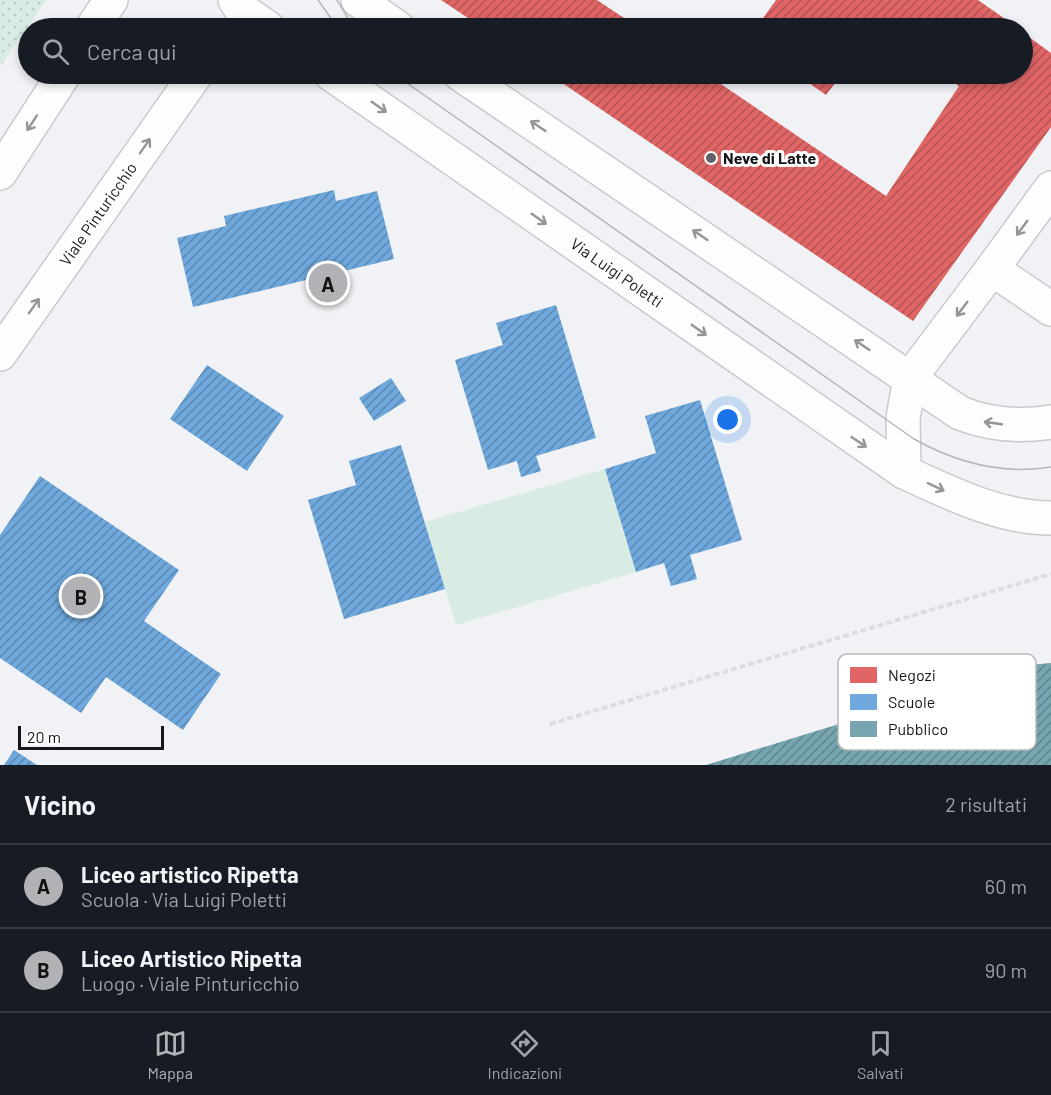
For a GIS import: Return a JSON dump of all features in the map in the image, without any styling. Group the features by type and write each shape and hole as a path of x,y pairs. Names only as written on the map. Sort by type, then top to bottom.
{"street":[{"path":"99,18 111,0"},
{"path":"358,0 384,18"},
{"path":"238,9 252,18"},
{"path":"0,172 57,84"},
{"name":"Viale Pinturicchio","path":"0,354 189,84"},
{"name":"Via Luigi Poletti","path":"345,84 904,472 986,506 1038,518 1051,518"},
{"path":"475,84 960,413 980,421 1003,424 1051,422"},
{"path":"904,472 903,418 910,378 1051,188"},
{"path":"992,269 1051,309"}],"path":[{"path":"550,724 1051,574"}],"green space":[{"path":"0,0 46,0 34,18 18,18 18,41 0,67"},
{"path":"605,469 636,572 456,625 425,522"}],"building: Negozi":[{"path":"441,0 597,0 624,18 468,18"},
{"path":"776,0 978,0 1004,18 763,18"},
{"path":"1033,40 1051,53 1051,127 913,321 564,84 721,84 886,196 959,86 956,84 1033,84"},
{"path":"810,84 834,84 826,95"}],"building: Scuole":[{"path":"334,190 336,201 377,191 394,259 193,307 177,238 226,226 224,216"},
{"path":"556,305 596,438 536,456 541,471 521,477 517,461 488,470 455,360 503,345 496,323"},
{"path":"207,365 284,416 247,471 170,419"},
{"path":"391,378 406,401 374,421 359,398"},
{"path":"700,400 742,540 690,555 697,579 671,586 664,563 636,572 605,469 656,453 645,416"},
{"path":"401,445 445,589 344,619 308,500 356,485 349,461"},
{"path":"40,476 179,570 144,621 221,674 183,730 106,677 81,713 0,658 0,535"},
{"path":"14,750 37,765 4,765"}],"building: Pubblico":[{"path":"1051,663 1051,765 706,765 838,724 838,750 1036,750 1036,664"}],"tram line":[{"path":"318,0 331,18"},
{"path":"337,0 348,18"},
{"path":"408,84 914,439 947,455 980,465 1015,469 1051,467"}],"place":[{"name":"Neve di Latte","path":"711,158"},
{"name":"Liceo artistico Ripetta","path":"328,283"},
{"name":"Liceo Artistico Ripetta","path":"81,596"}]}
